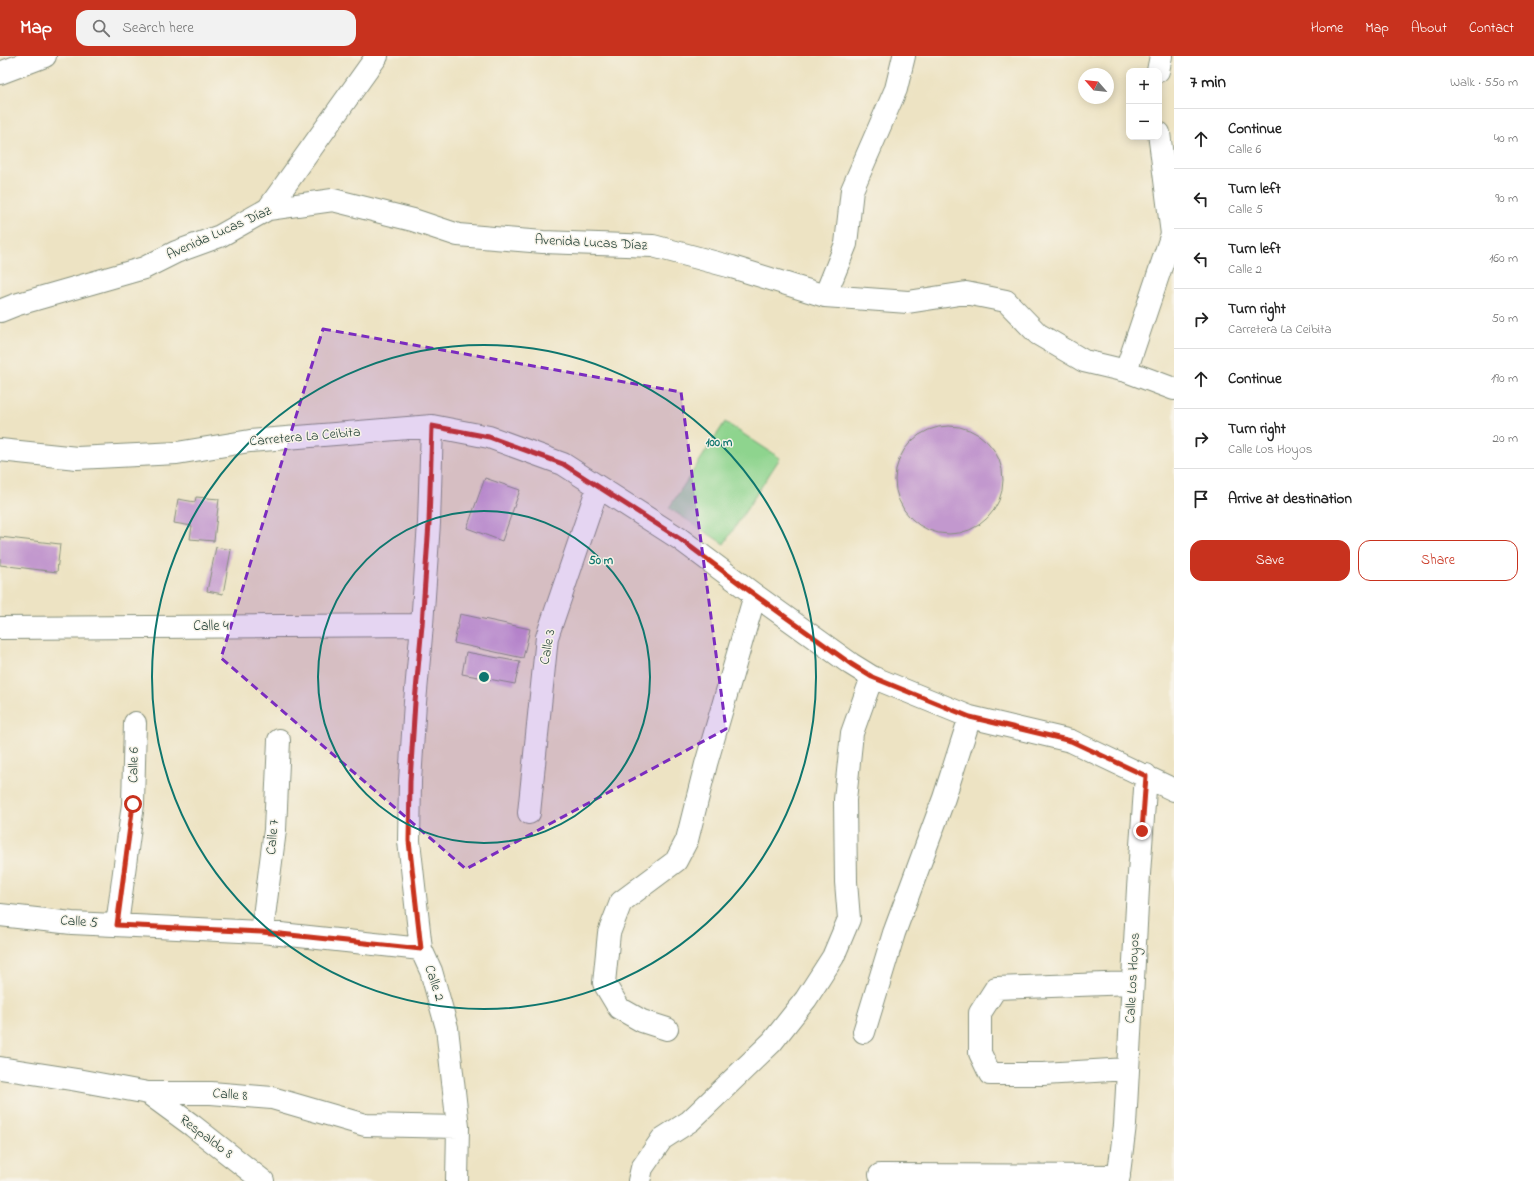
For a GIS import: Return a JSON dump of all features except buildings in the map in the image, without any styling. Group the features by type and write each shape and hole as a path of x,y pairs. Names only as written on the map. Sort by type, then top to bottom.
{"street":[{"path":"0,73 45,56"},
{"path":"268,209 377,56"},
{"path":"825,296 846,244 852,190 896,89 904,56"},
{"path":"1159,68 1161,56"},
{"path":"1126,371 1172,234 1160,140"},
{"name":"Avenida Lucas Díaz","path":"0,312 22,303 144,268 176,252 220,236 268,209 333,200 413,220 458,235 543,242 653,246 732,267 825,296 908,302 966,293 1006,301 1038,334 1084,361 1126,371 1174,389"},
{"name":"Carretera La Ceibita","path":"0,450 77,458 177,453 250,442 432,426 489,437 563,464 680,539 755,595 851,664 872,677 970,717 1071,741 1174,790"},
{"name":"Calle 2","path":"432,426 429,523 410,781 409,841 421,949 431,971 447,1028 458,1127 458,1181"},
{"name":"Calle 3","path":"529,813 547,637 598,487"},
{"path":"667,1029 642,1021 619,1008 604,983 609,933 621,902 676,862 687,840 706,764 755,595"},
{"name":"Calle 4","path":"0,628 422,625"},
{"path":"639,1181 642,1168 662,1139 690,1122 772,1042 806,1000 833,957 848,920 845,800 852,733 872,677"},
{"path":"864,1032 894,933 944,798 970,717"},
{"name":"Calle 6","path":"117,925 133,804 135,723"},
{"name":"Calle 7","path":"262,932 275,830 279,740"},
{"name":"Calle Los Hoyos","path":"1118,1178 1125,1125 1132,983 1146,776"},
{"name":"Calle 5","path":"0,916 117,925 262,932 421,949"},
{"path":"1128,1069 1043,1074 990,1074 980,1053 980,1012 996,988 1132,983"},
{"name":"Calle 8","path":"0,1068 148,1093 211,1093 272,1098 365,1125 458,1127"},
{"name":"Respaldo 8","path":"148,1093 263,1181"},
{"path":"880,1175 1118,1178"}],"highlighted area":[{"path":"323,329 681,392 726,729 466,869 221,658"}],"green space":[{"path":"725,422 780,458 724,544 669,508"}],"route":[{"path":"133,804 117,925 262,932 421,949 409,841 410,781 429,523 432,426 489,437 563,464 680,539 755,595 851,664 872,677 970,717 1071,741 1146,776 1142,831"}]}
